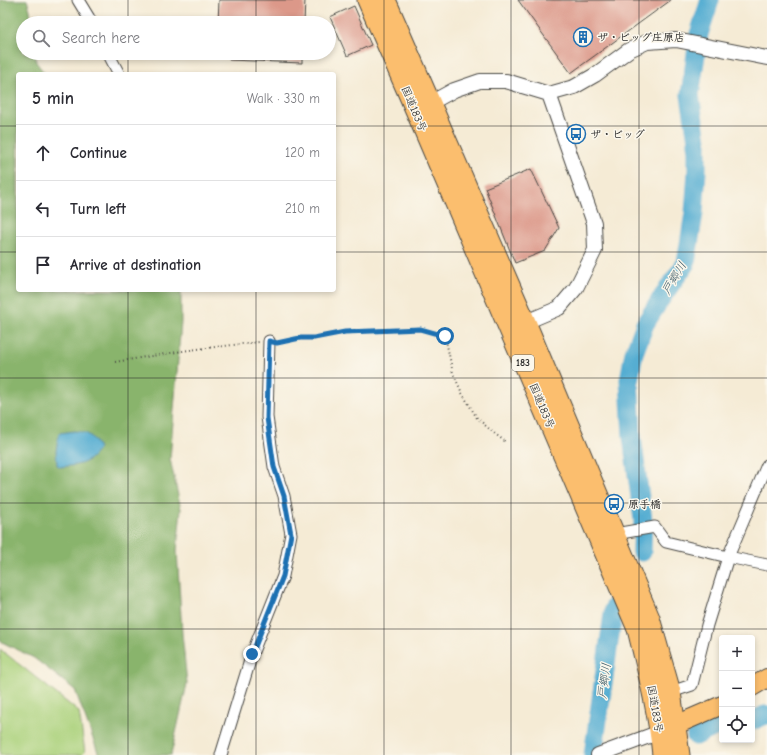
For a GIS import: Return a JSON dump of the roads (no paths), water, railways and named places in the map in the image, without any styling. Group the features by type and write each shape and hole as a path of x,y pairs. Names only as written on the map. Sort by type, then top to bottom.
{"highway":[{"name":"国道183号","path":"367,0 423,107 526,322 650,618 671,692 668,728 662,755"},
{"name":"国道183号","path":"386,0 423,107 637,628 648,673 668,728 680,755"}],"main road":[{"path":"755,685 767,678"},
{"path":"668,728 719,705"}],"street":[{"path":"78,0 88,16"},
{"path":"423,107 454,90 480,80 506,81 549,94 574,87 595,75 629,50 647,42 676,40 767,58"},
{"path":"112,60 118,72"},
{"path":"526,322 559,308 576,288 595,250 594,223 549,94"},
{"path":"221,755 252,654 283,576 291,534 284,496 274,467 267,418 269,341"},
{"path":"671,692 692,685 707,625 728,557 767,465"},
{"path":"615,534 655,527 666,542 767,565"},
{"path":"602,754 668,728"}],"water":[{"path":"75,431 90,435 95,440 99,448 87,461 78,465 60,467 57,465 56,451 59,433"}],"waterway":[{"name":"戸郷川","path":"642,552 643,520 632,437 629,380 634,353 645,324 686,263 694,213 697,171 697,141 690,95 699,34 710,0"},
{"name":"戸郷川","path":"593,755 614,607"},
{"path":"755,720 767,715"},
{"path":"696,736 719,725"}],"place":[{"name":"ザ・ビッグ庄原店","path":"583,37"},
{"name":"ザ・ビッグ","path":"576,134"},
{"name":"原手橋","path":"614,504"}]}
